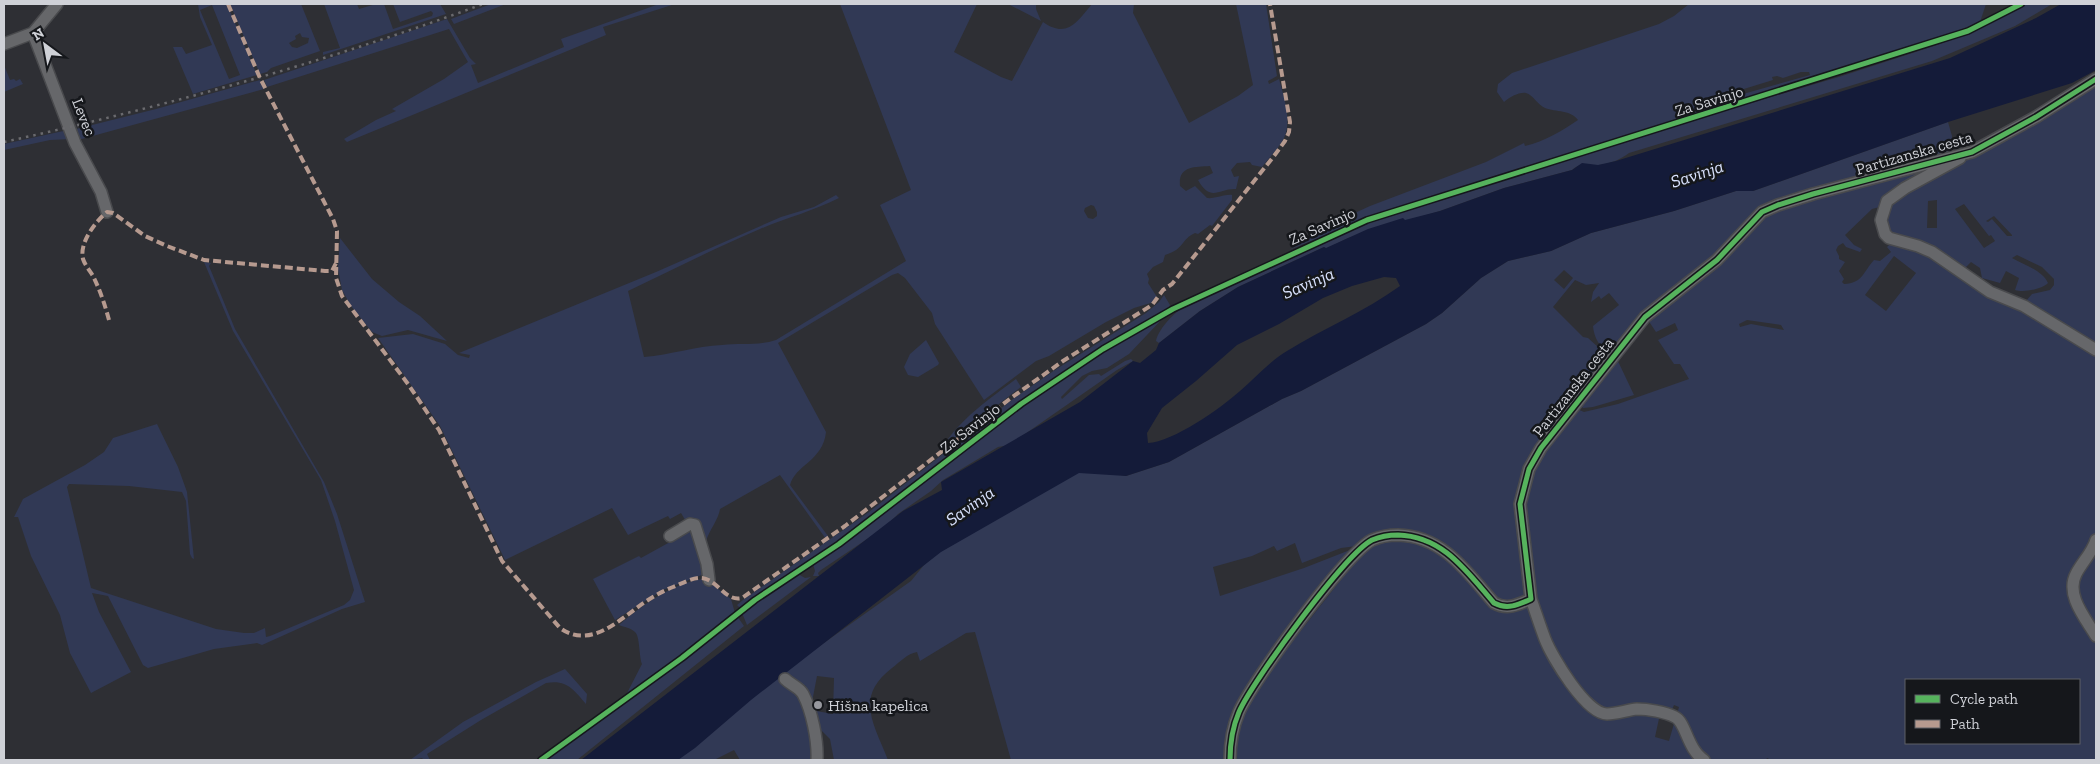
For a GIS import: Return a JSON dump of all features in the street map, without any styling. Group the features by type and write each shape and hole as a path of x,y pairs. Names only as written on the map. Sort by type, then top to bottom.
{"street":[{"path":"4,44 33,33 57,4"},
{"name":"Levec","path":"33,33 75,143 101,192 106,212"},
{"name":"Partizanska cesta","path":"2096,79 2036,117 1970,152 1940,171 1905,188 1887,201 1882,220 1885,234 1889,238 1932,252 1990,292 2024,306 2096,350"},
{"name":"Partizanska cesta","path":"1704,760 1689,744 1680,721 1676,717 1638,709 1607,714 1600,713 1584,700 1559,664 1545,640 1531,599 1520,504 1529,469 1551,434 1645,317 1717,260 1762,212 1813,194 1970,152"},
{"path":"670,536 690,524 695,526 707,564 709,580"},
{"path":"1230,760 1234,726 1240,710 1261,676 1340,572 1360,548 1373,540 1398,535 1417,537 1438,546 1454,559 1494,603 1502,607 1520,604 1531,599"},
{"path":"2096,540 2091,552 2076,573 2073,584 2073,591 2078,604 2096,636"},
{"path":"785,679 803,694 815,736 817,760"}],"shaded area":[{"path":"198,4 227,4 257,75 193,94 173,47 182,47 186,54 212,45 200,17","holes":["212,5 240,75 229,79 200,10"]},
{"path":"230,4 301,4 320,51 271,68 267,72 260,74","holes":["300,33 302,37 309,38 308,43 297,48 292,47 289,43 296,39 295,36"]},
{"path":"324,4 357,4 359,9 376,4 384,4 393,29 432,16 433,13 431,11 400,22 393,4 440,4 446,14 323,55 323,52 340,48"},
{"path":"491,4 506,4 454,24 451,19"},
{"path":"659,4 675,4 603,27 606,35 347,142 344,139 376,120 396,111 392,109 444,79 468,62 449,29 267,87 264,80 447,19 470,58 476,64 471,65 478,83 564,47 561,39"},
{"path":"840,4 977,4 954,52 1012,81 1043,22 1051,27 1065,29 1076,22 1092,4 1134,4 1133,13 1189,123 1238,96 1253,85 1236,4 1266,4 1277,76 1268,81 1269,84 1279,79 1281,86 1287,116 1284,138 1262,167 1252,165 1250,162 1237,163 1231,170 1234,177 1239,176 1236,189 1216,193 1207,191 1198,180 1213,173 1210,166 1184,171 1180,179 1180,186 1186,191 1195,186 1207,198 1232,195 1232,200 1212,226 1210,225 1198,234 1191,235 1180,247 1165,255 1163,262 1153,267 1147,274 1148,283 1157,297 1154,302 1134,308 1106,322 1049,356 1036,361 984,400 935,324 932,313 905,278 898,273 778,343 826,432 820,450 797,472 790,485 828,536 826,539 780,475 720,509 706,541 703,543 697,519 687,523 681,513 670,519 668,516 628,535 612,508 505,560 440,426 378,338 413,334 445,344 458,355 469,358 470,355 459,353 656,272 781,217 814,207 836,195 839,198 743,236 628,291 644,357 712,346 769,342 776,340 906,261 880,205 911,190","holes":["1091,205 1094,206 1097,216 1093,219 1088,218 1084,211 1085,208"]},
{"path":"1008,4 1036,4 1041,21"},
{"path":"1689,4 1986,4 1980,22 1927,43 1431,197 1350,225 1289,250 1344,218 1370,206 1486,162 1524,143 1525,146 1539,141 1566,128 1578,120 1571,114 1545,108 1526,93 1515,95 1504,102 1497,92 1498,84 1512,73 1659,24 1674,16","holes":["1801,72 1809,72 1810,75 1736,96 1734,92 1773,80 1772,77 1783,78"]},
{"path":"2025,4 2052,4 2015,26 1932,61 1629,153 1607,164 1580,165 1572,170 1504,188 1440,211 1348,238 1326,249 1324,247 1238,287 1200,311 1159,343 1156,341 1166,323 1182,308 1337,234 1383,216 1653,132 1842,76 1940,44 1978,28"},
{"path":"4,65 10,80 14,79 16,81 20,79 23,84 4,92"},
{"path":"260,80 264,89 78,140 72,130 156,109"},
{"path":"2096,84 2096,346 2026,301 2032,294 2050,290 2054,285 2054,279 2042,267 2017,255 2012,258 2037,271 2045,278 2048,283 2033,290 2015,290 2019,278 2006,271 2000,283 1982,278 1980,268 1971,262 1964,269 1893,236 1884,224 1887,205 1872,209 1845,235 1854,245 1862,249 1860,252 1846,247 1843,243 1836,250 1839,259 1845,262 1839,271 1844,279 1842,282 1844,284 1855,282 1874,260 1880,261 1891,252 1887,247 1893,241 1918,248 2096,353 2096,533 2094,542 2072,579 2096,639 2096,760 1771,760 1767,758 1766,760 1706,760 1677,714 1679,707 1674,705 1671,712 1607,712 1585,696 1548,639 1535,599 1523,503 1532,470 1543,449 1577,409 1584,412 1618,404 1689,379 1680,364 1674,364 1658,340 1678,330 1675,323 1656,332 1648,320 1766,214 1785,206 1946,161 2037,121 2072,102","holes":["1937,200 1937,228 1927,228 1928,201","1964,204 1995,241 1984,248 1955,209","1994,216 2012,236 2007,236 1992,219 1988,222 1986,221","1894,256 1916,273 1886,311 1865,295","1747,320 1781,325 1784,330 1751,324 1740,327 1739,324"]},
{"path":"1948,122 1952,136 1951,155 1777,202 1715,257 1647,310 1643,311 1640,319 1612,352 1598,342 1593,326 1619,305 1609,293 1601,299 1599,296 1591,302 1593,292 1599,283 1586,285 1575,280 1553,307 1583,337 1588,338 1609,357 1549,432 1517,504 1527,595 1509,604 1496,601 1460,559 1443,543 1427,534 1408,531 1357,546 1341,548 1302,563 1295,543 1277,551 1274,546 1252,556 1213,567 1220,596 1304,568 1350,550 1353,551 1257,674 1226,760 1011,760 975,632 966,633 920,661 917,652 910,654 880,679 873,690 870,700 871,711 877,735 888,760 834,760 830,739 815,724 811,710 833,714 834,678 817,676 812,702 805,685 794,685 783,672 911,581 924,565 938,553 1085,468 1126,476 1169,462 1282,399 1301,391 1426,324 1442,313 1481,278 1508,261 1551,251 1591,233 1674,211 1736,191 1753,191","holes":["1564,270 1573,278 1564,289 1554,280"]},
{"path":"68,130 71,139 50,140 4,150 4,144"},
{"path":"340,238 372,279 399,302 420,316 447,341 408,330 382,336 372,332 351,306 342,290 338,269"},
{"path":"204,262 211,263 209,266 235,329 324,482 337,514 365,602 342,609 262,645 257,643 214,649 148,668 143,665 108,596 92,593 99,612 131,672 91,693 70,653 60,615 31,556 18,517 14,517 23,499 85,465 104,452 113,438 157,424 178,467 187,492 194,559 190,554 186,501 182,492 129,486 69,484 67,487 91,588 216,629 254,633 265,628 266,637 344,605 350,600 354,590 335,521 321,480 233,331"},
{"path":"1164,295 1170,305 1167,310 1137,326 1088,357 1019,404 835,545 741,609 737,605 869,512 1013,399 1055,370 1146,313"},
{"path":"1165,316 1129,354 1107,368 1092,371 1082,376 1061,397 1062,399 1089,375 1099,374 1101,376 1125,361 1131,359 1133,361 1117,370 1009,445 998,447 943,480 931,491 898,514 885,527 821,570 818,573 819,576 813,576 815,571 813,564 815,562 930,478 1042,392 1121,340"},
{"path":"926,340 939,363 938,365 918,377 908,375 904,367 910,354"},
{"path":"1616,357 1634,395 1593,407 1583,408 1580,404"},
{"path":"1016,379 1021,387 942,448 966,419"},
{"path":"692,528 707,573 663,590 615,620 593,579 639,556 641,558 670,542 670,539"},
{"path":"1396,539 1416,540 1446,557 1491,606 1530,604 1543,641 1599,715 1628,712 1660,714 1655,737 1669,741 1675,720 1700,760 1234,760 1238,726 1244,711 1266,675 1365,549 1378,542"},
{"path":"2096,544 2096,633 2084,613 2075,582"},
{"path":"798,574 805,578 811,577 747,625 742,613 755,600"},
{"path":"703,579 731,599 735,613 682,657 624,699 642,664 637,634 619,625 658,596 680,585"},
{"path":"737,616 744,626 577,760 546,760 565,744 615,710 621,703"},
{"path":"565,669 587,694 586,704 574,690 565,684 546,683 481,720 427,754 430,760 422,758 410,760 463,722 536,682"},
{"path":"781,675 801,694 816,760 740,760 734,750 714,760 669,760"}],"water":[{"name":"Savinja","path":"2061,4 2096,4 2096,70 2072,83 1948,122 1753,191 1736,191 1674,211 1591,233 1551,251 1508,261 1481,278 1442,313 1426,324 1301,391 1282,399 1169,462 1126,476 1079,473 941,552 751,700 695,748 678,760 581,760 903,511 942,490 941,482 1080,402 1133,361 1140,363 1156,350 1159,343 1200,311 1238,287 1368,229 1403,218 1405,220 1440,211 1504,188 1572,170 1582,163 1598,165 1616,161 1950,58 2036,18","holes":["1384,277 1396,278 1400,286 1372,304 1281,355 1232,398 1209,415 1170,437 1148,443 1147,433 1162,408 1237,345 1279,324 1323,298 1352,286"]}],"railway":[{"path":"4,142 186,98 306,64 483,4"}],"marked path":[{"path":"228,4 260,78 333,219 337,231 336,278 342,296 408,384 439,430 502,561 560,628 572,634 583,636 605,630 655,596 695,579 702,578 708,580 731,597 742,598 845,526 1011,398 1063,361 1152,305 1163,290 1172,284 1274,156 1289,132 1290,122 1270,4"},
{"path":"109,320 100,292 83,259 82,253 89,233 107,212 113,213 145,236 204,260 325,271 332,271 336,263"}],"cycle path":[{"name":"Za Savinjo","path":"541,760 682,658 755,600 839,544 1021,404 1103,349 1173,309 1367,220 1968,31 2021,4"},
{"path":"1230,760 1232,736 1237,717 1261,674 1321,593 1359,550 1372,540 1398,535 1414,537 1428,542 1441,549 1464,568 1494,603 1508,606 1517,605 1531,599 1520,504 1529,469 1541,448 1645,317 1717,260 1762,212 1813,194 1972,152 2036,117 2096,79"}],"place":[{"name":"Hišna kapelica","path":"818,705"}]}
